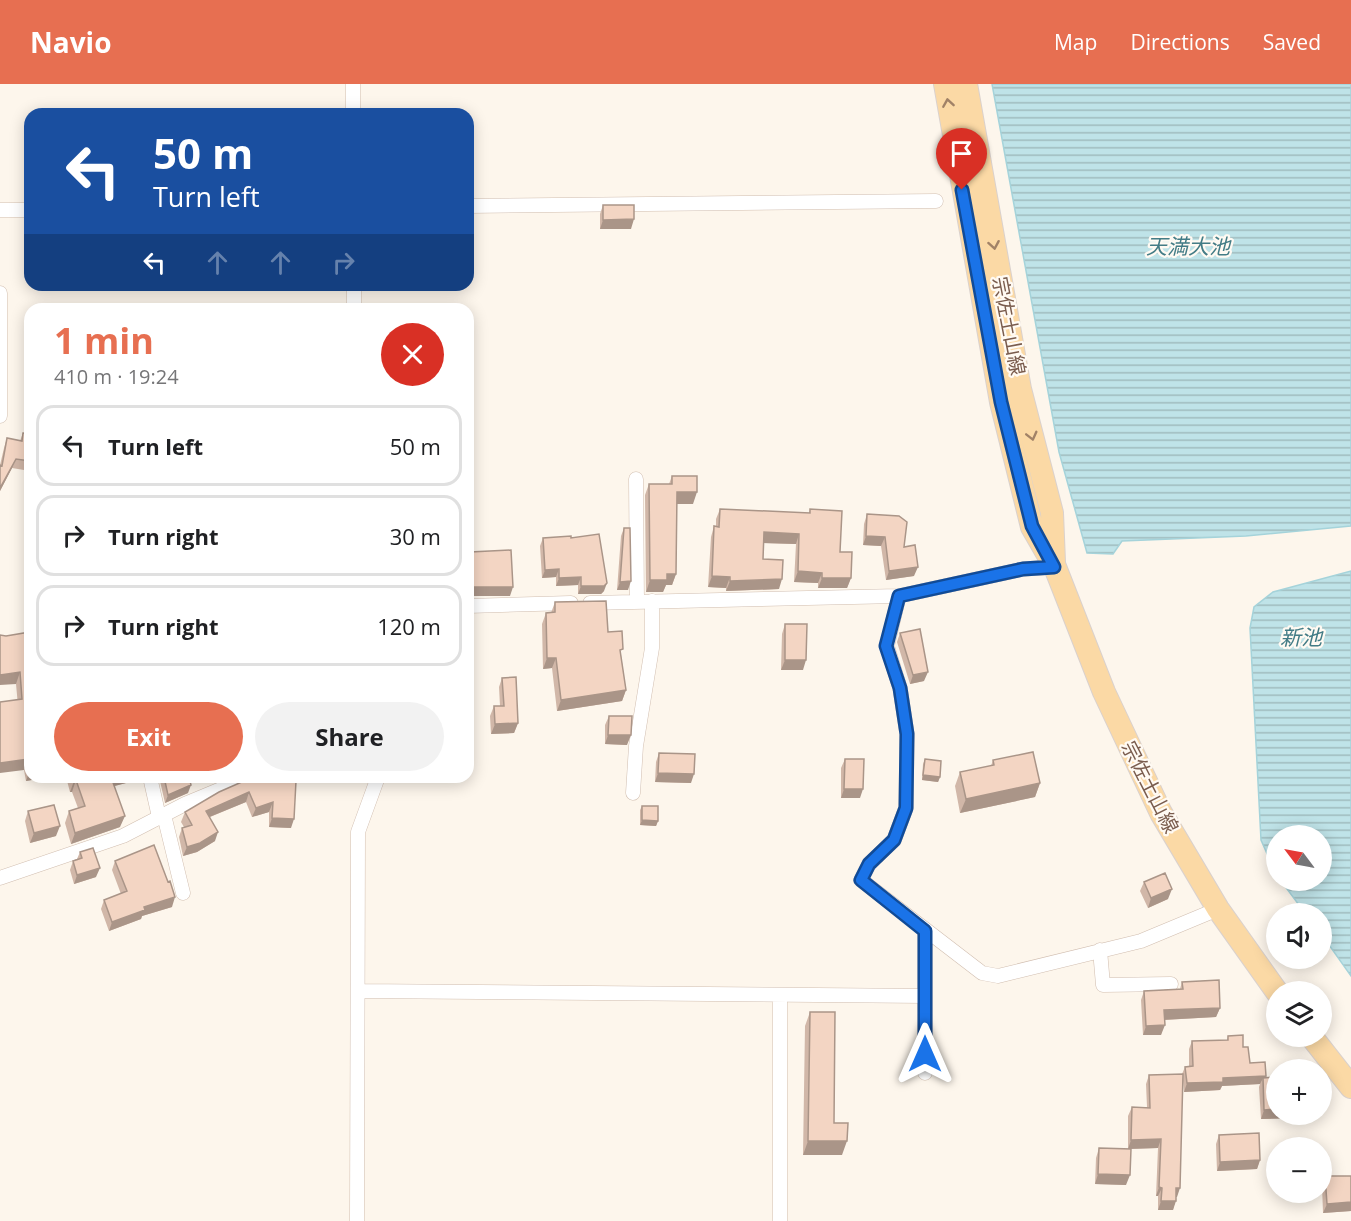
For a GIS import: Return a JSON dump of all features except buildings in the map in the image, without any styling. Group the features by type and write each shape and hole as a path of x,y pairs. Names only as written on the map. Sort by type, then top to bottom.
{"main road":[{"name":"宗佐土山線","path":"945,84 1001,402 1032,526 1054,567 1104,692 1161,813 1218,909 1268,981"},
{"name":"宗佐土山線","path":"966,84 1020,389 1052,513 1054,567"},
{"path":"1320,1047 1351,1087"}],"street":[{"path":"353,84 353,108"},
{"path":"474,206 936,201"},
{"path":"0,210 24,210"},
{"path":"0,293 0,416"},
{"path":"636,479 638,602"},
{"path":"474,606 899,596 1023,569 1054,567"},
{"path":"899,596 886,646 900,688 907,734 906,808 894,840 869,864 861,880 982,973 998,976 1141,941 1218,909"},
{"path":"633,793 636,746 652,648 652,602"},
{"path":"152,783 183,893"},
{"path":"0,878 123,836 161,816 236,783"},
{"path":"357,1221 358,832 376,783"},
{"path":"925,931 925,1073"},
{"path":"1100,950 1103,985 1171,984"},
{"path":"358,991 925,996"},
{"path":"780,996 780,1221"}],"water":[{"name":"天満大池","path":"992,84 1351,84 1351,526 1246,536 1122,541 1113,554 1087,553 1059,452"},
{"name":"新池","path":"1351,571 1351,976 1332,949 1332,903 1298,903 1288,891 1332,891 1332,825 1266,825 1266,851 1261,840 1250,628 1254,607 1273,592"}],"route":[{"path":"925,1054 925,931 861,880 869,864 894,840 906,808 907,734 900,688 886,646 899,596 1023,569 1054,567 1032,526 1001,402 962,190"}]}
